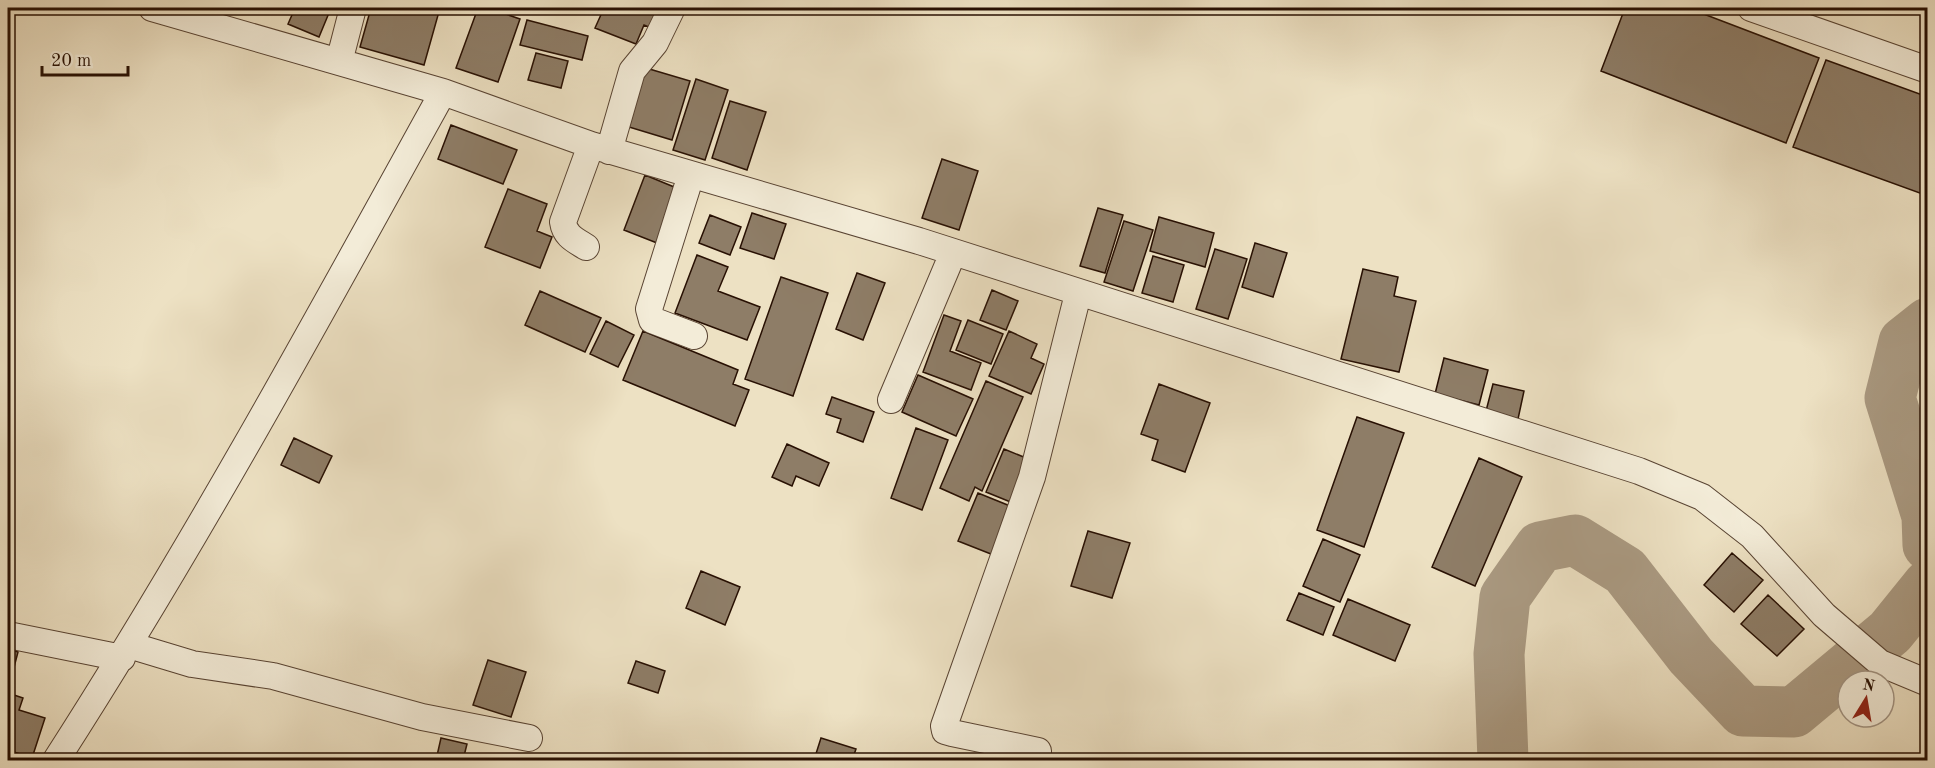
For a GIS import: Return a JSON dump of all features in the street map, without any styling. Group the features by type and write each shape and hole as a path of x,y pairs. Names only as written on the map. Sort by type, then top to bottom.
{"street":[{"path":"152,8 443,92 600,148 953,253 1639,471 1702,497 1752,536 1824,615 1880,663 1928,683"},
{"path":"339,62 353,8"},
{"path":"586,247 570,237 564,230 563,222 600,148 632,70 656,43 672,8"},
{"path":"1751,8 1928,70"},
{"path":"56,760 126,652 308,336 443,92"},
{"path":"691,175 648,304 652,320 694,336"},
{"path":"891,400 953,253"},
{"path":"1038,751 952,733 945,731 944,726 1032,477 1078,294"},
{"path":"8,635 273,676 422,717 529,738"}],"building":[{"path":"295,8 331,8 319,37 288,24"},
{"path":"371,8 440,8 424,65 360,47"},
{"path":"478,8 488,8 520,19 498,82 456,68"},
{"path":"584,8 598,8 595,13"},
{"path":"604,8 665,8 656,30 644,25 636,44 595,28"},
{"path":"1625,8 1688,8 1819,58 1786,143 1601,71"},
{"path":"527,20 588,36 582,60 520,45"},
{"path":"536,53 568,61 561,88 528,80"},
{"path":"1826,60 1928,97 1928,196 1793,147"},
{"path":"646,68 690,81 672,140 629,127"},
{"path":"696,79 728,90 705,160 673,150"},
{"path":"730,101 766,112 747,170 712,158"},
{"path":"451,125 517,150 503,184 438,159"},
{"path":"942,159 978,171 959,230 922,218"},
{"path":"645,175 679,189 657,243 624,230"},
{"path":"508,189 547,204 537,231 552,237 540,268 485,247"},
{"path":"1098,208 1123,215 1105,273 1080,266"},
{"path":"752,213 786,224 774,259 740,248"},
{"path":"710,215 741,227 730,255 699,243"},
{"path":"1159,217 1214,233 1205,267 1150,251"},
{"path":"1124,221 1153,230 1133,291 1104,282"},
{"path":"1255,243 1287,253 1273,297 1242,287"},
{"path":"1215,249 1247,259 1228,319 1196,309"},
{"path":"697,255 728,267 718,291 760,307 747,340 675,313"},
{"path":"1153,256 1184,265 1173,302 1142,293"},
{"path":"1363,269 1398,277 1394,296 1416,301 1399,372 1341,359"},
{"path":"857,273 885,283 863,340 836,329"},
{"path":"781,277 828,293 793,396 745,379"},
{"path":"992,290 1018,301 1006,330 980,320"},
{"path":"540,291 601,318 585,352 525,325"},
{"path":"944,315 961,321 950,351 981,363 971,390 923,372"},
{"path":"968,320 1003,334 991,364 956,350"},
{"path":"606,321 634,335 618,367 590,354"},
{"path":"643,331 738,370 733,384 749,390 735,426 623,380"},
{"path":"1009,331 1037,344 1031,358 1044,364 1031,394 989,376"},
{"path":"1444,358 1488,370 1479,405 1435,394"},
{"path":"918,375 973,399 956,436 902,412"},
{"path":"986,381 1023,397 982,491 975,487 969,501 940,488"},
{"path":"1159,384 1210,403 1185,472 1152,460 1158,440 1141,434"},
{"path":"1493,384 1524,391 1518,419 1486,411"},
{"path":"832,397 874,412 863,442 837,432 841,419 826,414"},
{"path":"1357,417 1404,433 1364,547 1317,530"},
{"path":"916,428 948,440 922,510 891,498"},
{"path":"294,438 332,456 319,483 281,465"},
{"path":"787,444 829,463 819,486 796,476 792,486 772,477"},
{"path":"1004,449 1031,460 1013,503 986,492"},
{"path":"1479,458 1522,477 1475,586 1432,567"},
{"path":"978,493 1015,508 996,556 958,541"},
{"path":"1088,531 1130,543 1112,598 1071,586"},
{"path":"1323,539 1360,555 1340,602 1303,586"},
{"path":"1732,553 1763,580 1734,612 1704,585"},
{"path":"701,571 740,587 725,625 686,608"},
{"path":"1299,593 1334,607 1323,635 1287,620"},
{"path":"1768,595 1804,629 1777,656 1741,624"},
{"path":"1348,599 1410,625 1395,661 1333,635"},
{"path":"8,649 18,652 12,675 8,674"},
{"path":"488,660 526,672 511,717 473,705"},
{"path":"636,661 665,671 658,693 628,683"},
{"path":"8,693 23,698 19,710 45,718 32,758 8,750"},
{"path":"441,738 467,744 463,760 436,760"},
{"path":"821,738 856,749 852,760 814,760"}],"waterway":[{"path":"1928,323 1904,342 1890,398 1927,516 1928,545"},
{"path":"1503,760 1499,654 1505,597 1540,547 1575,540 1625,571 1691,656 1743,711 1794,712 1890,632 1928,585"}]}
